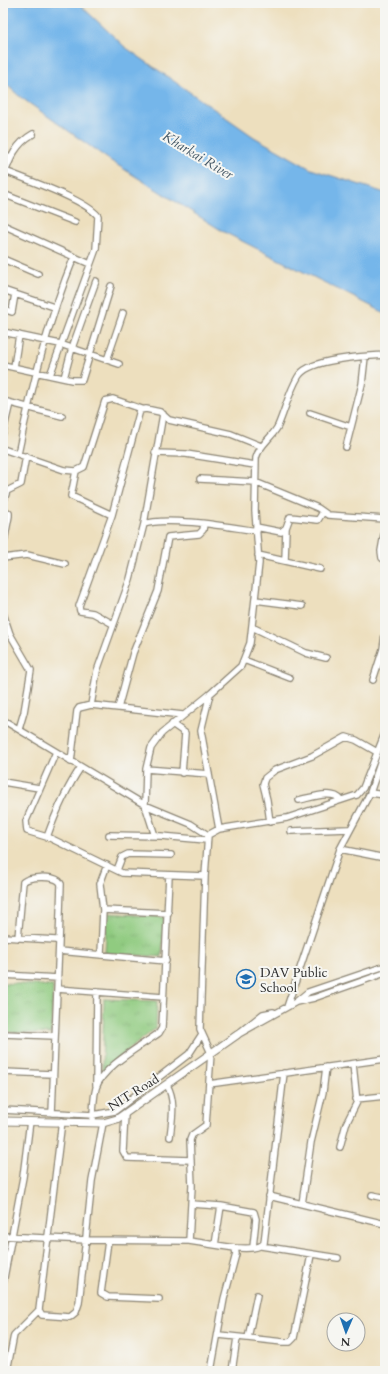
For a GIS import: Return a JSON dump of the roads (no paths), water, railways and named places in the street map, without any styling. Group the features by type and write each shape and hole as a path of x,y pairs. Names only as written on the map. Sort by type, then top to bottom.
{"main road":[{"name":"NIT Road","path":"3,1121 103,1123 117,1119 237,1035"}],"street":[{"path":"3,178 10,158 18,144 33,134"},
{"path":"3,155 10,158"},
{"path":"5,171 77,202 95,213 99,221 97,244 50,375"},
{"path":"3,194 75,222"},
{"path":"3,225 90,264"},
{"path":"18,454 35,372 44,340 54,307 74,257"},
{"path":"3,259 38,274"},
{"path":"64,378 72,348 96,281"},
{"path":"3,365 64,378 82,380 111,286"},
{"path":"3,290 54,307"},
{"path":"3,309 12,312 16,294"},
{"path":"108,360 123,313"},
{"path":"3,332 60,344 119,364"},
{"path":"14,367 19,335"},
{"path":"155,836 145,805 146,769 148,758 155,740 241,666 250,643 258,555 255,482 257,452 277,428 301,372 311,366 322,363 385,354"},
{"path":"346,447 362,384 365,357"},
{"path":"3,448 64,470 76,471 84,467 105,401 113,399 142,409 163,414 169,420 231,434 261,446"},
{"path":"3,401 62,416"},
{"path":"3,432 10,403"},
{"path":"113,624 93,613 80,610 79,608 94,561 112,515 138,413 142,409"},
{"path":"310,413 352,427"},
{"path":"91,705 97,670 130,579 144,524 163,414"},
{"path":"155,454 186,454 255,465"},
{"path":"3,503 6,489 21,484 26,456"},
{"path":"76,471 71,496 112,515"},
{"path":"200,479 255,482 312,505 328,515 385,519"},
{"path":"3,509 9,516 3,547"},
{"path":"285,561 286,528 290,517 318,520 323,512"},
{"path":"144,524 170,522 281,532 286,528"},
{"path":"118,708 133,653 158,591 168,537 199,534 203,530 204,524"},
{"path":"385,529 381,551 382,558 385,560"},
{"path":"3,558 28,555 65,564"},
{"path":"258,555 320,569"},
{"path":"255,600 302,606"},
{"path":"3,613 8,630 29,666 31,673 19,729"},
{"path":"252,627 306,653 326,658"},
{"path":"3,634 8,630"},
{"path":"373,680 383,649 385,634"},
{"path":"244,660 290,678"},
{"path":"210,694 201,731 219,829"},
{"path":"71,762 77,710 79,708 91,705 183,715"},
{"path":"3,720 145,805 191,824 207,838"},
{"path":"172,724 185,733 182,773"},
{"path":"109,835 207,838 219,829 270,822 360,793 385,733"},
{"path":"270,822 263,781 270,774 312,756 346,737 356,740 377,752"},
{"path":"286,1007 340,849 370,793 382,765 385,749"},
{"path":"56,752 39,788 26,821 26,829 29,832 47,837 125,873 204,876"},
{"path":"373,763 382,765"},
{"path":"47,837 69,785 81,767"},
{"path":"146,769 209,774"},
{"path":"3,782 39,788"},
{"path":"370,793 385,795"},
{"path":"299,800 332,795 339,797 341,800"},
{"path":"291,831 350,829"},
{"path":"189,1241 191,1204 190,1140 192,1135 206,1125 211,1053 200,1029 204,876 207,838"},
{"path":"340,849 385,858"},
{"path":"117,870 122,858 128,854 171,855"},
{"path":"101,954 103,910 100,884 107,865"},
{"path":"96,1088 107,1071 159,1033 162,1028 169,875"},
{"path":"18,938 23,882 29,879 52,878 59,881 61,884 59,951 52,1074 52,1112"},
{"path":"103,910 168,913"},
{"path":"3,937 56,940 59,942"},
{"path":"59,951 166,961"},
{"name":"NIT Road","path":"237,1035 263,1014 278,1011 296,1002 308,992 385,966"},
{"name":"NIT Road","path":"296,1002 314,998 385,973"},
{"path":"3,975 58,978"},
{"path":"57,989 164,997"},
{"path":"93,1123 96,1088 97,992"},
{"path":"3,1034 55,1036"},
{"path":"3,1110 93,1115 107,1113 122,1107 190,1054 202,1034"},
{"path":"209,1084 385,1059"},
{"path":"340,1147 349,1117 356,1105 353,1064"},
{"path":"302,1204 311,1142 323,1092 326,1067"},
{"path":"3,1072 52,1074"},
{"path":"261,1246 264,1243 268,1196 284,1073"},
{"path":"167,1085 171,1093 173,1107 170,1136"},
{"path":"356,1100 385,1096"},
{"path":"125,1114 123,1151 127,1158 191,1160"},
{"path":"3,1283 23,1177 30,1121"},
{"path":"62,1122 39,1310 42,1315 70,1317 76,1312 87,1240 92,1181 103,1123"},
{"path":"372,1195 385,1198"},
{"path":"268,1196 385,1224"},
{"path":"191,1204 221,1206 254,1212 256,1219 253,1247"},
{"path":"215,1245 221,1206"},
{"path":"3,1236 108,1241 189,1241 235,1248 261,1246 338,1258"},
{"path":"108,1241 101,1294 108,1297 159,1299"},
{"path":"211,1371 219,1335 224,1299 236,1254 235,1248"},
{"path":"219,1335 237,1338 290,1342 294,1338 311,1255"},
{"path":"248,1338 257,1295"},
{"path":"6,1371 14,1335 39,1310"},
{"path":"232,1371 237,1338"}],"water":[{"name":"Kharkai River","path":"3,3 78,3 125,47 254,137 311,169 385,193 385,313 224,232 111,161 19,96 3,81"}],"place":[{"name":"DAV Public School","path":"246,979"}]}
